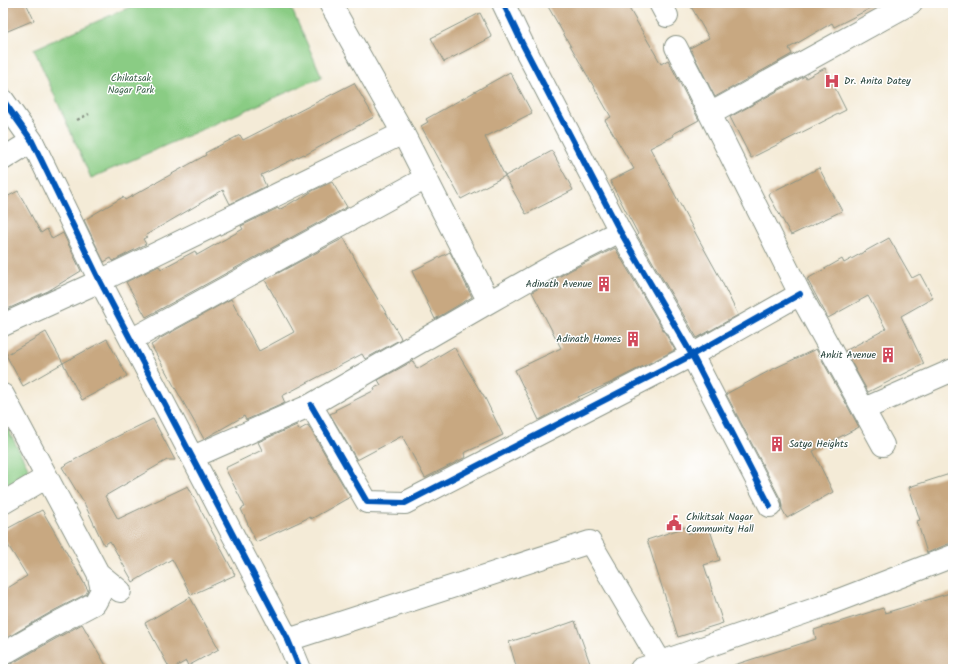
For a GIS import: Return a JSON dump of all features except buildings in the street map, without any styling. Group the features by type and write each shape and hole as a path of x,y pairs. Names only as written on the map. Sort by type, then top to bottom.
{"street":[{"path":"330,3 403,133 489,302"},
{"path":"503,3 523,45 620,231 692,355 770,506"},
{"path":"710,114 911,3"},
{"path":"676,47 800,294 883,445"},
{"path":"3,100 32,141 100,281 288,640 300,669"},
{"path":"3,325 100,281 403,133"},
{"path":"3,159 32,141"},
{"path":"131,340 426,178"},
{"path":"193,457 311,405 565,259 620,231"},
{"path":"311,405 367,502 405,503 692,355 800,294"},
{"path":"864,409 953,370"},
{"path":"3,395 98,574 102,590 95,603 3,654"},
{"path":"3,503 47,477"},
{"path":"288,640 590,542 655,667 821,607 953,556"},
{"path":"98,574 120,591"}],"path":[{"path":"77,120 89,114"}],"green space":[{"name":"Chikatsak Nagar Park","path":"139,3 289,3 322,77 91,178 34,49"},
{"path":"3,420 31,473 3,488"}],"cycle path":[{"path":"503,3 523,45 620,231 692,355 770,506"},
{"path":"3,100 32,141 100,281 288,640 300,669"},
{"path":"311,405 367,502 405,503 692,355 800,294"}],"place":[{"name":"Dr. Anita Datey","path":"832,81"},
{"name":"Adinath Avenue","path":"604,284"},
{"name":"Adinath Homes","path":"633,339"},
{"name":"Ankit Avenue","path":"888,355"},
{"name":"Satya Heights","path":"777,444"},
{"name":"Chikitsak Nagar Community Hall","path":"674,523"}]}
